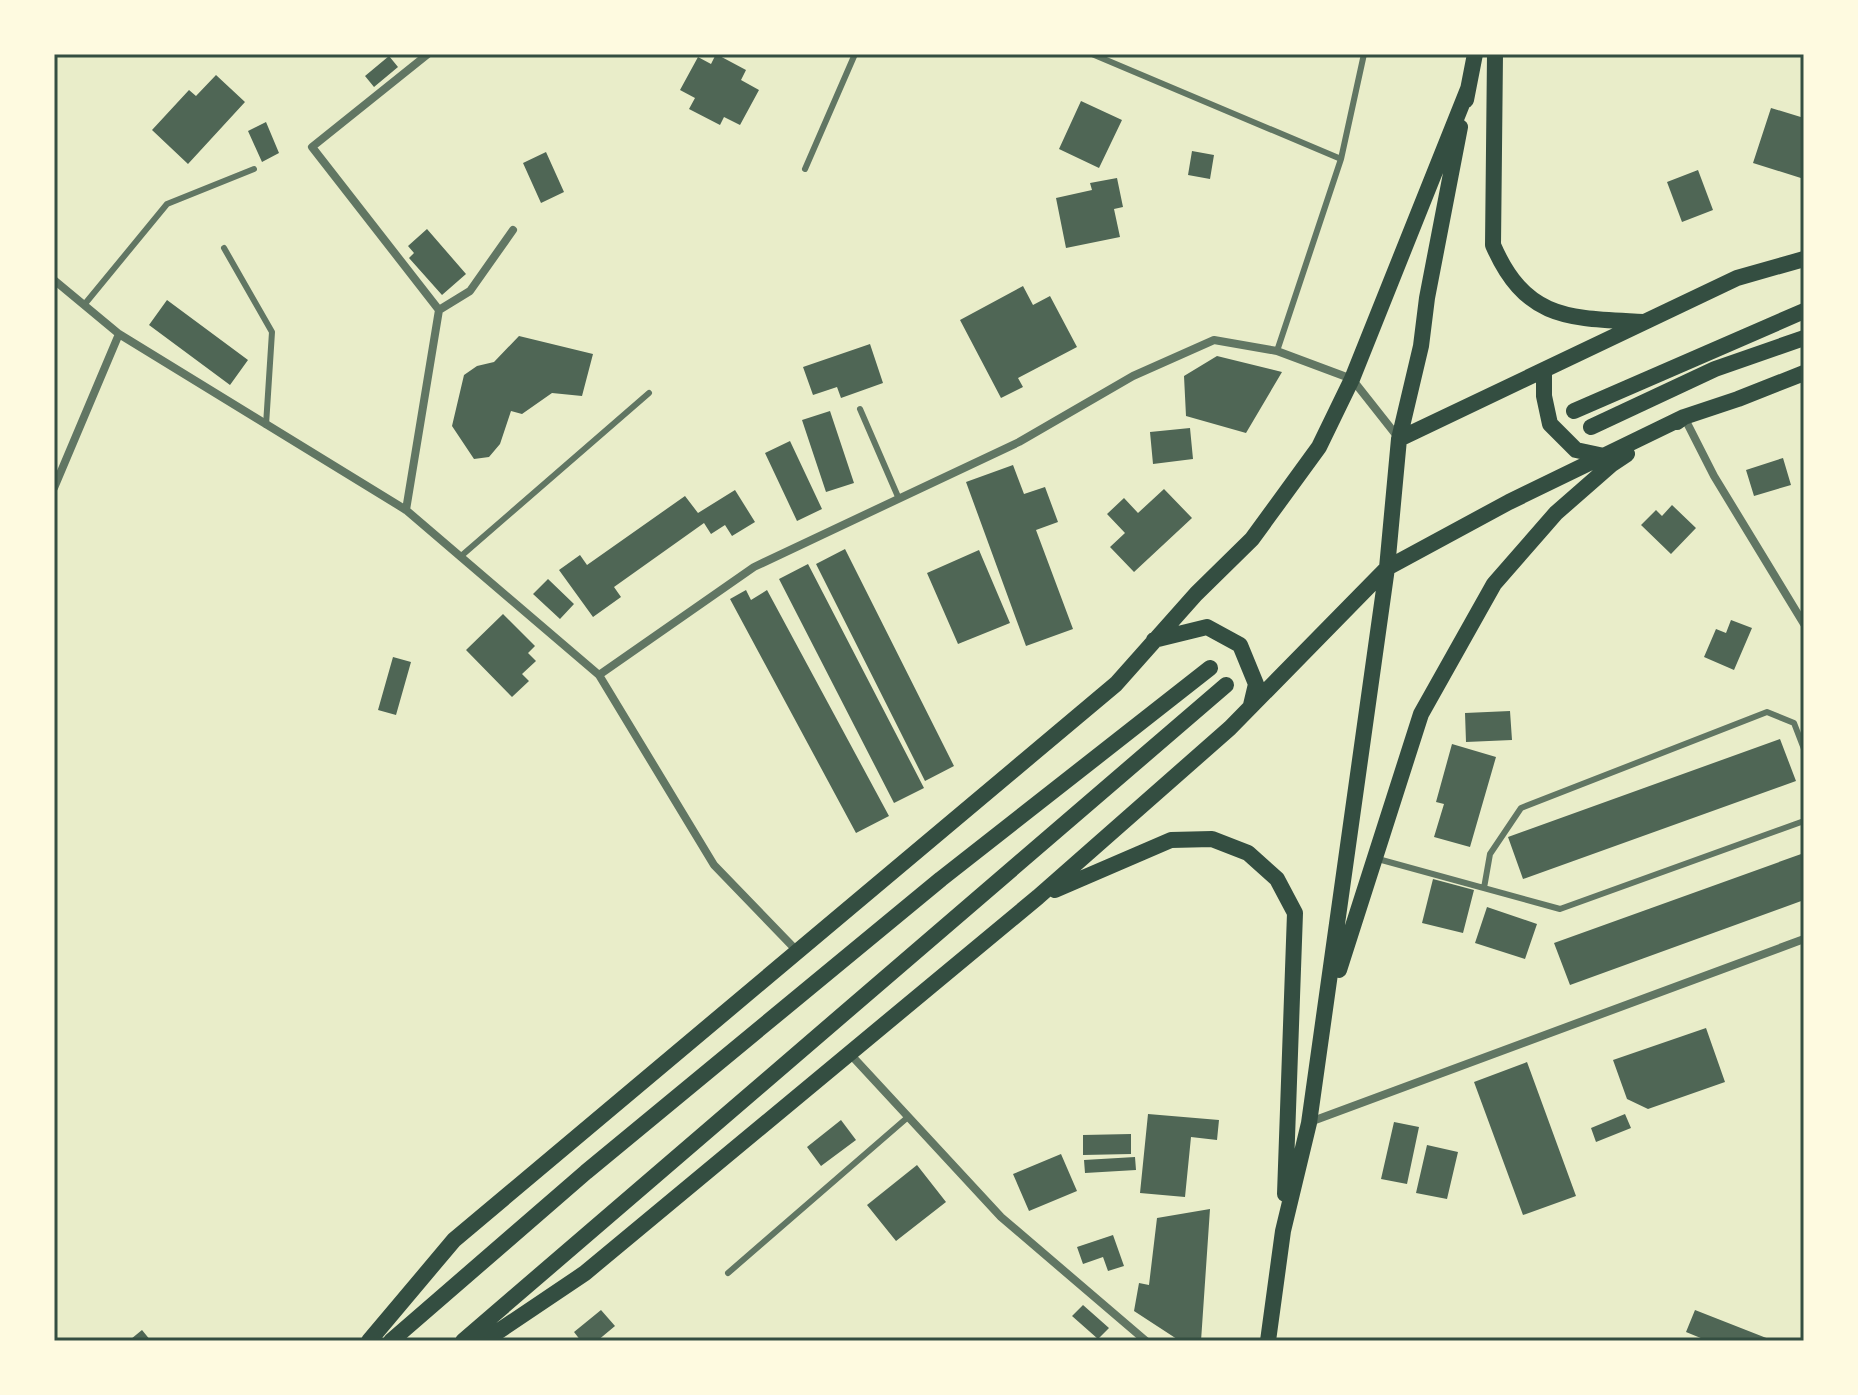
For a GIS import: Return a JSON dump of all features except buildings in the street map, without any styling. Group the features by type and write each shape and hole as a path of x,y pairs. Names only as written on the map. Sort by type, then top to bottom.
{"main road":[{"path":"1283,1231 1309,1123 1387,568 1399,439 1421,346 1427,298 1475,54"},
{"path":"1495,54 1493,245 1502,266 1530,299 1555,311 1586,319 1644,322"},
{"path":"369,1341 454,1240 1116,684 1196,594 1252,539 1319,447 1352,379 1468,89"},
{"path":"1399,439 1737,278 1804,259"},
{"path":"1574,411 1804,311"},
{"path":"1591,427 1715,369 1804,338"},
{"path":"1544,370 1544,396 1550,424 1576,450 1604,456"},
{"path":"484,1341 585,1273 1038,897 1230,728 1387,568 1509,502 1684,417 1804,373"},
{"path":"1325,1013 1421,714 1494,584 1556,513 1612,464 1684,417"},
{"path":"1154,640 1207,627 1240,645 1256,684 1250,707"},
{"path":"391,1341 586,1172 941,879 1210,668"},
{"path":"463,1341 1226,685"},
{"path":"1038,897 1171,840 1212,839 1248,853 1277,879 1295,913 1283,1231 1268,1341"}],"street":[{"path":"406,510 439,310 312,147 428,54"},
{"path":"439,310 470,291 513,230"},
{"path":"54,280 119,334 406,510 599,675 714,865 798,952"},
{"path":"54,488 119,334"},
{"path":"599,675 754,567 1019,442 1133,376 1214,340 1277,351 1352,379 1399,439"},
{"path":"1684,417 1714,476 1804,624"},
{"path":"1309,1123 1804,939"},
{"path":"854,1048 851,1055 1001,1217 1146,1341"}],"lane":[{"path":"805,169 855,54"},
{"path":"1092,54 1341,159"},
{"path":"1277,351 1341,159 1364,54"},
{"path":"84,305 167,204 254,169"},
{"path":"224,248 272,332 266,425"},
{"path":"460,557 649,393"},
{"path":"860,409 899,499"},
{"path":"1484,888 1490,854 1521,808 1767,712 1794,723 1804,749"},
{"path":"1375,858 1560,909 1804,821"},
{"path":"728,1273 908,1117"}]}
